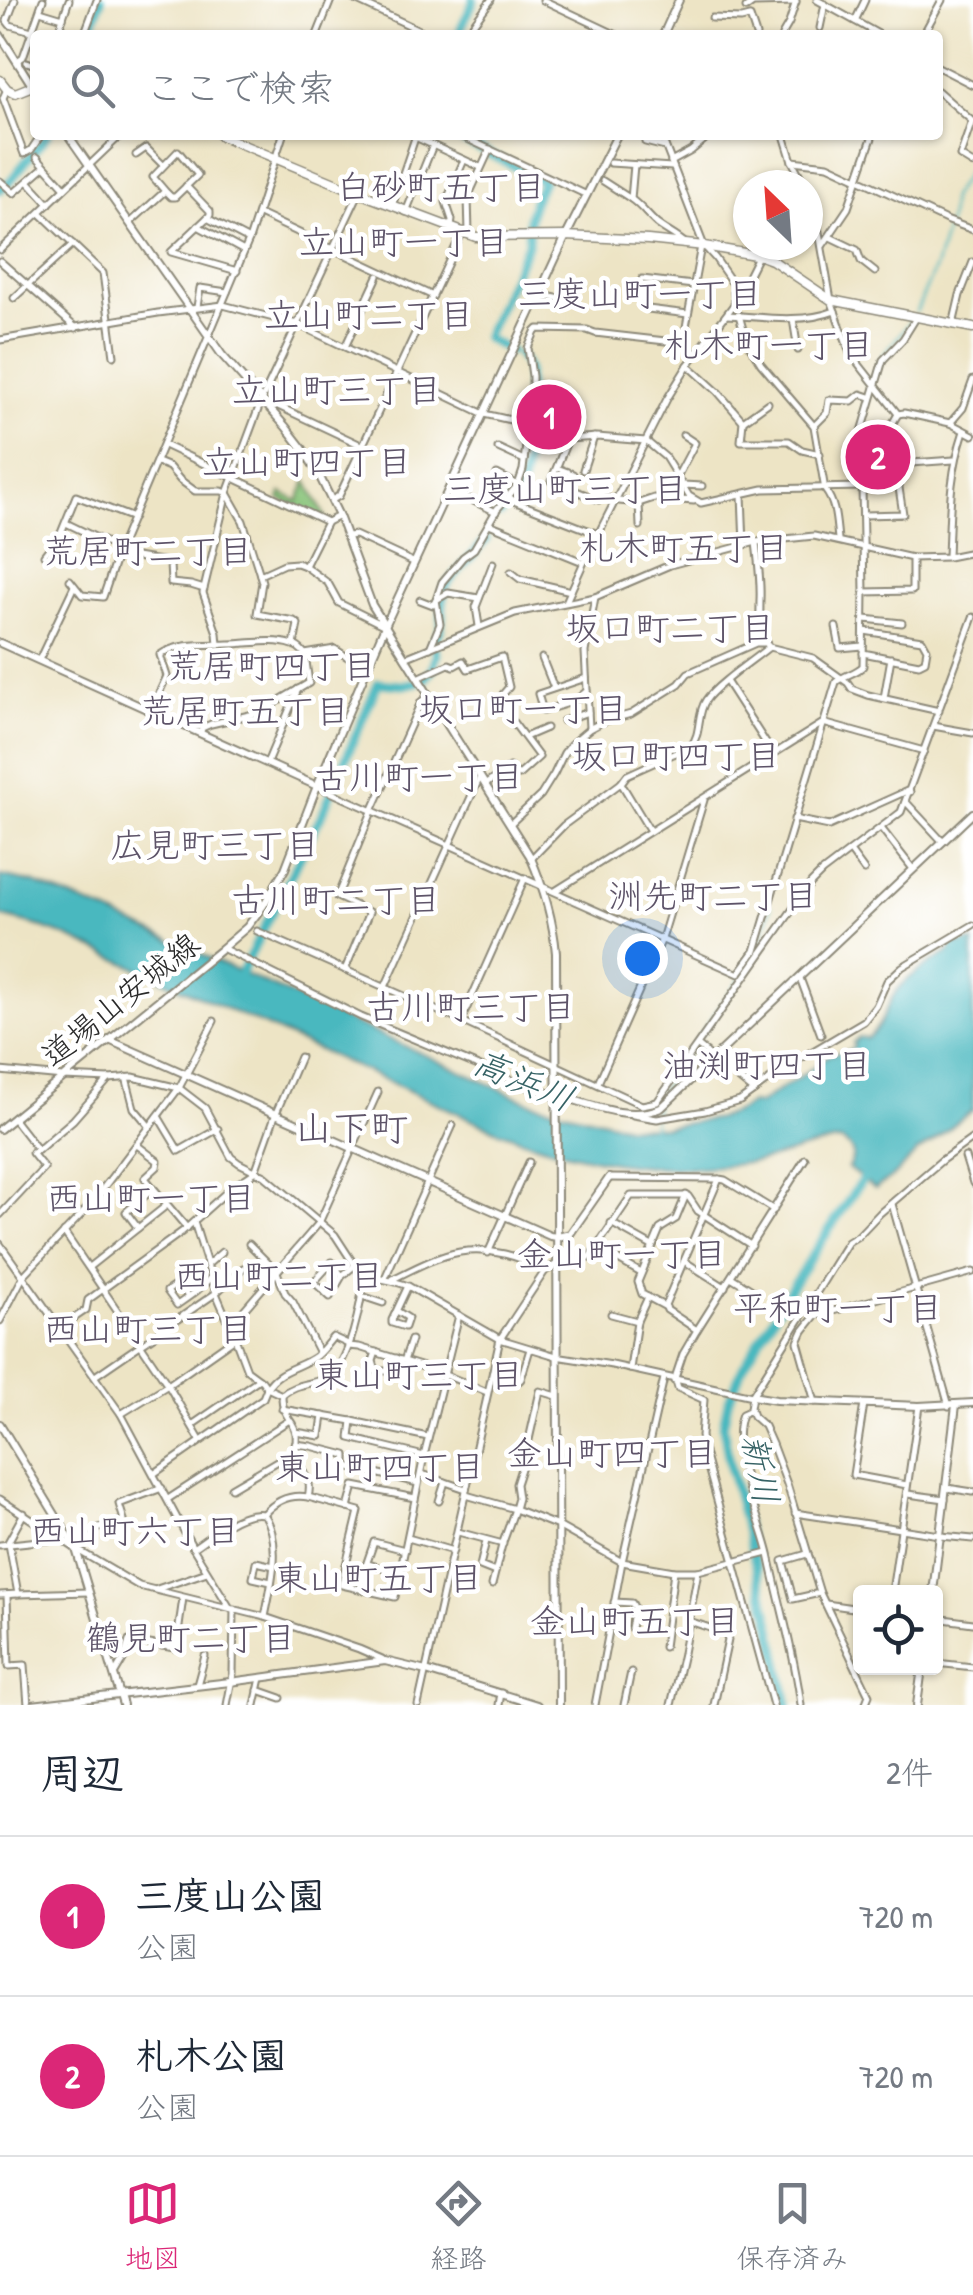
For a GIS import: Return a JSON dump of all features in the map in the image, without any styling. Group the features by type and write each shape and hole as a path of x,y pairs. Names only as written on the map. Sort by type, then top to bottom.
{"main road":[{"path":"666,30 679,0"},
{"path":"0,35 30,81"},
{"path":"0,80 15,92 30,88"},
{"path":"72,140 210,337 303,449 332,500 363,583 385,626 510,824 542,884 555,941 559,1705"},
{"path":"231,140 466,235 566,236 686,244 733,251"},
{"name":"道場山安城線","path":"0,1128 220,950 264,906 285,868 385,626 614,140"},
{"path":"772,260 830,300 973,328"},
{"path":"0,643 317,786"},
{"path":"557,1100 629,1114 661,1108 973,813"},
{"path":"109,1040 558,1237 570,1234 609,1178"},
{"path":"752,1396 919,1406 973,1403"},
{"path":"933,1585 953,1406"},
{"path":"0,1424 76,1548 123,1705"},
{"path":"30,1705 385,1661 536,1705"},
{"path":"917,1705 921,1675"}],"street":[{"path":"15,0 8,21 30,30"},
{"path":"32,30 43,0"},
{"path":"59,30 69,0"},
{"path":"86,30 96,0"},
{"path":"319,30 332,0"},
{"path":"354,0 419,30"},
{"path":"469,30 491,0"},
{"path":"543,0 606,30"},
{"path":"817,0 872,30"},
{"path":"855,20 864,0"},
{"path":"926,30 942,0"},
{"path":"754,30 745,4 796,1 785,30"},
{"path":"820,28 825,4"},
{"path":"40,10 63,18"},
{"path":"712,18 750,17"},
{"path":"17,61 23,57 30,37"},
{"path":"943,70 973,85"},
{"path":"7,88 2,104 22,153 26,154 37,140"},
{"path":"943,96 972,122 960,156 973,164"},
{"path":"0,250 117,140"},
{"path":"38,660 72,583 82,595 103,598 120,547 237,271 281,140"},
{"path":"392,206 414,140"},
{"path":"422,140 480,168"},
{"path":"468,140 586,196"},
{"path":"663,140 702,246 716,258 733,284 734,302"},
{"path":"610,163 673,165 704,140"},
{"path":"786,140 797,170"},
{"path":"823,245 848,208 871,140"},
{"path":"645,142 666,147"},
{"path":"406,212 433,146"},
{"path":"136,155 146,148 163,166"},
{"path":"178,151 198,172 172,198 153,176 163,166 178,151"},
{"path":"332,500 339,496 396,372 466,235 468,197 489,152"},
{"path":"37,157 65,188"},
{"path":"451,229 446,202 464,160"},
{"path":"792,161 828,165 973,230"},
{"path":"632,199 634,165"},
{"path":"0,181 14,194 46,166"},
{"path":"28,181 49,204"},
{"path":"603,181 645,208 657,224 686,244"},
{"path":"186,186 210,215 170,252 237,271"},
{"path":"130,223 165,192"},
{"path":"218,644 204,589 227,494 262,399 359,194"},
{"path":"40,213 103,273 114,356"},
{"path":"259,214 433,296"},
{"path":"207,218 249,240"},
{"path":"198,226 244,251"},
{"path":"830,237 856,250 860,261 875,272"},
{"path":"14,298 73,244"},
{"path":"420,600 433,605 442,582 462,557 474,549 518,485 528,440 532,376 528,348 535,332 587,330 683,343 702,246"},
{"path":"823,253 830,300 850,352 898,414"},
{"path":"566,602 666,399 727,315 757,260"},
{"path":"0,261 76,328"},
{"path":"953,324 973,262"},
{"path":"345,348 378,276"},
{"path":"642,279 694,285"},
{"path":"193,308 200,288 228,292"},
{"path":"539,294 568,300"},
{"path":"0,340 223,305 297,324 484,414 514,421 527,432 646,441 665,457 694,500"},
{"path":"648,309 688,314"},
{"path":"727,315 793,318 835,311"},
{"path":"740,315 746,340 814,426 826,490 835,511 838,540"},
{"path":"793,318 798,350"},
{"path":"743,975 755,951 836,682 844,674 862,668 862,435 883,360 916,318"},
{"path":"688,365 743,420"},
{"path":"950,424 963,408 973,380"},
{"path":"814,426 827,414 829,400 852,401 861,394 871,397"},
{"path":"768,403 743,420 740,442 788,441 802,450 820,454"},
{"path":"278,406 361,445"},
{"path":"568,413 568,438 550,481 600,500 605,497 639,503 654,498 701,503 763,488 862,488"},
{"path":"898,414 950,424 973,434"},
{"path":"864,516 903,514 891,426 898,414"},
{"path":"948,557 950,486 964,431"},
{"path":"677,476 695,443 683,435"},
{"path":"583,470 594,437"},
{"path":"164,444 327,522"},
{"path":"498,448 524,460"},
{"path":"897,464 954,460"},
{"path":"157,462 169,467 195,491 227,494 243,521 262,582 257,614 298,624 294,645"},
{"path":"556,468 573,474"},
{"path":"497,474 518,485"},
{"path":"682,485 702,486"},
{"path":"449,489 496,512"},
{"path":"742,494 744,545"},
{"path":"44,555 66,523 76,496 133,518"},
{"path":"509,497 598,534"},
{"path":"639,503 640,526"},
{"path":"305,566 327,522 339,516"},
{"path":"66,523 136,557 170,564 172,583 204,589"},
{"path":"489,524 584,562"},
{"path":"348,536 355,534 414,563"},
{"path":"406,658 515,612 595,597 670,565 756,542 804,536 912,558 973,552"},
{"path":"756,542 758,618 767,645"},
{"path":"864,592 912,591 912,558"},
{"path":"479,626 476,607 493,563"},
{"path":"260,575 284,564 305,566 328,583 339,603 385,626"},
{"path":"510,572 520,580 572,591"},
{"path":"436,600 448,593 479,598"},
{"path":"589,729 586,638 595,597"},
{"path":"430,648 440,624 436,600"},
{"path":"257,932 642,1105 657,1102 810,883 901,812 973,617"},
{"path":"864,619 902,623"},
{"path":"836,627 840,648 919,664 925,661 927,649 922,640 864,631"},
{"path":"150,710 166,676 160,655 165,651 259,640 294,645 305,654 309,683 258,714 211,724 201,732"},
{"path":"510,824 541,795 564,753 589,729 630,714 679,684 688,673 756,643 812,658 852,689 938,711"},
{"path":"531,859 564,825 627,775 692,746 702,706 712,692 767,645"},
{"path":"305,654 335,649 367,670"},
{"path":"386,987 449,844 482,781 509,767 519,775 539,757 510,718 503,694 509,687 502,657 468,669 463,662 418,678"},
{"path":"542,658 554,689"},
{"path":"884,698 891,658"},
{"path":"586,678 538,694 543,710 587,692"},
{"path":"726,681 774,755"},
{"path":"267,762 298,689"},
{"path":"346,970 369,912 337,897 421,702 429,696"},
{"path":"563,721 588,712"},
{"path":"555,891 823,723 924,751"},
{"path":"933,726 973,733"},
{"path":"525,738 546,728"},
{"path":"622,782 650,831"},
{"path":"317,786 743,975"},
{"path":"794,819 829,826 876,803 910,792"},
{"path":"598,1082 662,939 704,798"},
{"path":"906,802 943,842"},
{"path":"881,828 914,870"},
{"path":"850,851 864,870"},
{"path":"461,1021 525,878"},
{"path":"629,1114 657,1119 731,1104 864,1021 887,981 902,967 973,925"},
{"path":"220,950 361,1017 557,1100"},
{"path":"800,978 820,1035"},
{"path":"0,1321 24,1276 92,1203 179,1088 214,1021"},
{"path":"698,1046 754,1091"},
{"path":"61,1327 86,1310 88,1300 255,1172 300,1057"},
{"path":"0,1071 63,1077 133,1076 179,1088 205,1108 232,1156 282,1189 341,1242 364,1275 408,1286 500,1339 556,1356 752,1396"},
{"path":"126,1077 134,1108 150,1126"},
{"path":"0,1214 44,1168 32,1152 74,1120 108,1078"},
{"path":"230,1326 319,1223 378,1092"},
{"path":"158,1116 179,1151 218,1129"},
{"path":"13,1118 38,1150"},
{"path":"389,1279 453,1125"},
{"path":"865,1705 869,1695 820,1592 787,1484 767,1432 753,1416 752,1396 848,1242 973,1138"},
{"path":"137,1144 159,1163 145,1178 186,1228"},
{"path":"965,1158 973,1184"},
{"path":"773,1705 703,1449 704,1400 678,1388 675,1381 697,1330 805,1159"},
{"path":"488,1253 529,1162"},
{"path":"609,1178 719,1179 774,1210"},
{"path":"666,1308 719,1179"},
{"path":"138,1228 126,1212 154,1188"},
{"path":"686,1195 698,1212 752,1246"},
{"path":"588,1258 629,1196 686,1195"},
{"path":"686,1195 676,1218 660,1229 638,1286 642,1294 697,1330"},
{"path":"892,1204 953,1406"},
{"path":"89,1267 167,1205"},
{"path":"194,1222 210,1277 247,1370 267,1388 282,1395"},
{"path":"611,1223 653,1246"},
{"path":"64,1232 168,1385 200,1440"},
{"path":"0,1244 121,1414 207,1572 232,1609 233,1674 226,1705"},
{"path":"248,1244 276,1272 319,1354"},
{"path":"596,1247 642,1273"},
{"path":"207,1265 222,1252"},
{"path":"389,1279 460,1252 512,1255 544,1271"},
{"path":"684,1261 725,1287"},
{"path":"342,1276 332,1262 314,1282 330,1297 342,1276 355,1265"},
{"path":"418,1705 500,1339 544,1271 557,1264"},
{"path":"94,1376 216,1293 243,1268"},
{"path":"814,1402 798,1342 812,1319 973,1272"},
{"path":"308,1496 308,1474 298,1462 296,1432 282,1409 282,1395 290,1388 332,1375 344,1358 364,1275"},
{"path":"188,1297 210,1277"},
{"path":"731,1277 757,1293"},
{"path":"396,1312 408,1286"},
{"path":"362,1296 384,1303"},
{"path":"630,1370 637,1321 648,1297"},
{"path":"611,1314 637,1321"},
{"path":"264,1514 289,1496 308,1496 359,1511 342,1584 393,1597 459,1315"},
{"path":"155,1473 262,1398 271,1380 319,1354 333,1337 488,1392"},
{"path":"121,1414 234,1338"},
{"path":"404,1361 411,1340"},
{"path":"493,1371 519,1381 530,1348"},
{"path":"376,1352 376,1371 391,1371 396,1358"},
{"path":"594,1705 664,1378"},
{"path":"192,1426 259,1380"},
{"path":"492,1585 518,1498 516,1484 540,1392 557,1396"},
{"path":"864,1404 853,1476 908,1485"},
{"path":"893,1585 919,1406"},
{"path":"282,1409 428,1437"},
{"path":"751,1410 742,1414 738,1442 789,1639 800,1705"},
{"path":"296,1432 320,1436 324,1416"},
{"path":"352,1420 350,1438 424,1456"},
{"path":"168,1499 288,1421"},
{"path":"295,1444 346,1455 346,1466 418,1484"},
{"path":"231,1488 296,1453"},
{"path":"422,1474 558,1526 622,1562 698,1571 768,1553"},
{"path":"439,1501 445,1482"},
{"path":"348,1508 354,1486 415,1498"},
{"path":"90,1531 124,1520 119,1504 162,1488"},
{"path":"946,1488 973,1492"},
{"path":"907,1494 945,1499"},
{"path":"0,1498 139,1586 264,1617 385,1661"},
{"path":"43,1526 50,1528 55,1524 52,1511"},
{"path":"18,1594 5,1544 24,1513"},
{"path":"795,1513 973,1540"},
{"path":"194,1548 244,1515 264,1514 271,1524 274,1566 264,1617"},
{"path":"458,1532 502,1544"},
{"path":"5,1544 59,1536"},
{"path":"408,1538 454,1552"},
{"path":"486,1540 480,1566 494,1572"},
{"path":"346,1564 364,1571 374,1542 404,1550"},
{"path":"273,1547 282,1549"},
{"path":"807,1554 783,1561 793,1599 820,1592"},
{"path":"271,1582 253,1578 256,1562 274,1566"},
{"path":"85,1577 89,1567 102,1563"},
{"path":"368,1564 400,1573"},
{"path":"664,1648 674,1571"},
{"path":"671,1705 698,1571"},
{"path":"154,1590 207,1572"},
{"path":"30,1705 26,1665 9,1666 3,1595 89,1592"},
{"path":"114,1675 129,1641 176,1648 183,1598"},
{"path":"614,1602 632,1603 632,1628"},
{"path":"826,1604 853,1608"},
{"path":"943,1619 973,1623"},
{"path":"689,1621 725,1633 728,1640 714,1705"},
{"path":"197,1685 205,1656"},
{"path":"943,1664 973,1668"},
{"path":"624,1705 632,1672"},
{"path":"255,1705 261,1678"},
{"path":"258,1690 281,1698"},
{"path":"498,1705 501,1693"}],"green space":[{"path":"566,405 565,436 530,429 533,406"},
{"path":"881,437 883,449 891,448 892,465 865,468 864,439"},
{"path":"307,481 323,520 279,499 282,493 298,501"}],"water":[{"path":"0,876 34,883 102,910 527,1101 626,1126 664,1127 718,1118 751,1103 759,1104 828,1055 854,1048 859,1037 867,1038 877,1028 893,996 908,979 950,951 957,941 973,941 973,1110 875,1189 848,1168 852,1153 841,1141 725,1166 659,1167 593,1159 496,1130 63,935 0,916"}],"waterway":[{"path":"91,30 101,0"},
{"path":"460,30 474,0"},
{"path":"0,190 43,140"},
{"path":"462,140 543,181 529,217 528,243 485,338 510,351"},
{"path":"916,312 936,265 951,198 973,161"},
{"path":"878,365 912,319"},
{"path":"519,355 527,368 528,399"},
{"path":"500,514 522,484 530,437"},
{"path":"425,679 437,654 434,643 441,628 444,591 486,540"},
{"path":"238,979 323,812 378,683 417,682"},
{"path":"653,1128 656,1098 759,951 771,906"},
{"name":"新川","path":"788,1705 723,1426 743,1367 868,1171"}],"place":[{"name":"三度山公園","path":"549,417"},
{"name":"札木公園","path":"878,457"}],"district":[{"name":"白砂町五丁目","path":"441,186"},
{"name":"立山町一丁目","path":"404,241"},
{"name":"三度山町一丁目","path":"640,293"},
{"name":"立山町二丁目","path":"369,314"},
{"name":"札木町一丁目","path":"769,344"},
{"name":"立山町三丁目","path":"337,389"},
{"name":"立山町四丁目","path":"307,461"},
{"name":"三度山町三丁目","path":"565,488"},
{"name":"札木町五丁目","path":"684,547"},
{"name":"荒居町二丁目","path":"148,550"},
{"name":"坂口町二丁目","path":"670,627"},
{"name":"荒居町四丁目","path":"272,665"},
{"name":"坂口町一丁目","path":"523,708"},
{"name":"荒居町五丁目","path":"245,710"},
{"name":"坂口町四丁目","path":"676,755"},
{"name":"古川町一丁目","path":"419,776"},
{"name":"広見町三丁目","path":"215,844"},
{"name":"洲先町二丁目","path":"713,895"},
{"name":"古川町二丁目","path":"336,899"},
{"name":"古川町三丁目","path":"471,1006"},
{"name":"油渕町四丁目","path":"767,1064"},
{"name":"山下町","path":"351,1127"},
{"name":"西山町一丁目","path":"151,1197"},
{"name":"金山町一丁目","path":"622,1253"},
{"name":"西山町二丁目","path":"279,1275"},
{"name":"平和町一丁目","path":"838,1307"},
{"name":"西山町三丁目","path":"148,1328"},
{"name":"東山町三丁目","path":"419,1374"},
{"name":"金山町四丁目","path":"612,1452"},
{"name":"東山町四丁目","path":"380,1466"},
{"name":"西山町六丁目","path":"135,1530"},
{"name":"東山町五丁目","path":"378,1577"},
{"name":"金山町五丁目","path":"635,1620"},
{"name":"鶴見町二丁目","path":"191,1637"}],"water label":[{"name":"高浜川","path":"524,1080"}]}
